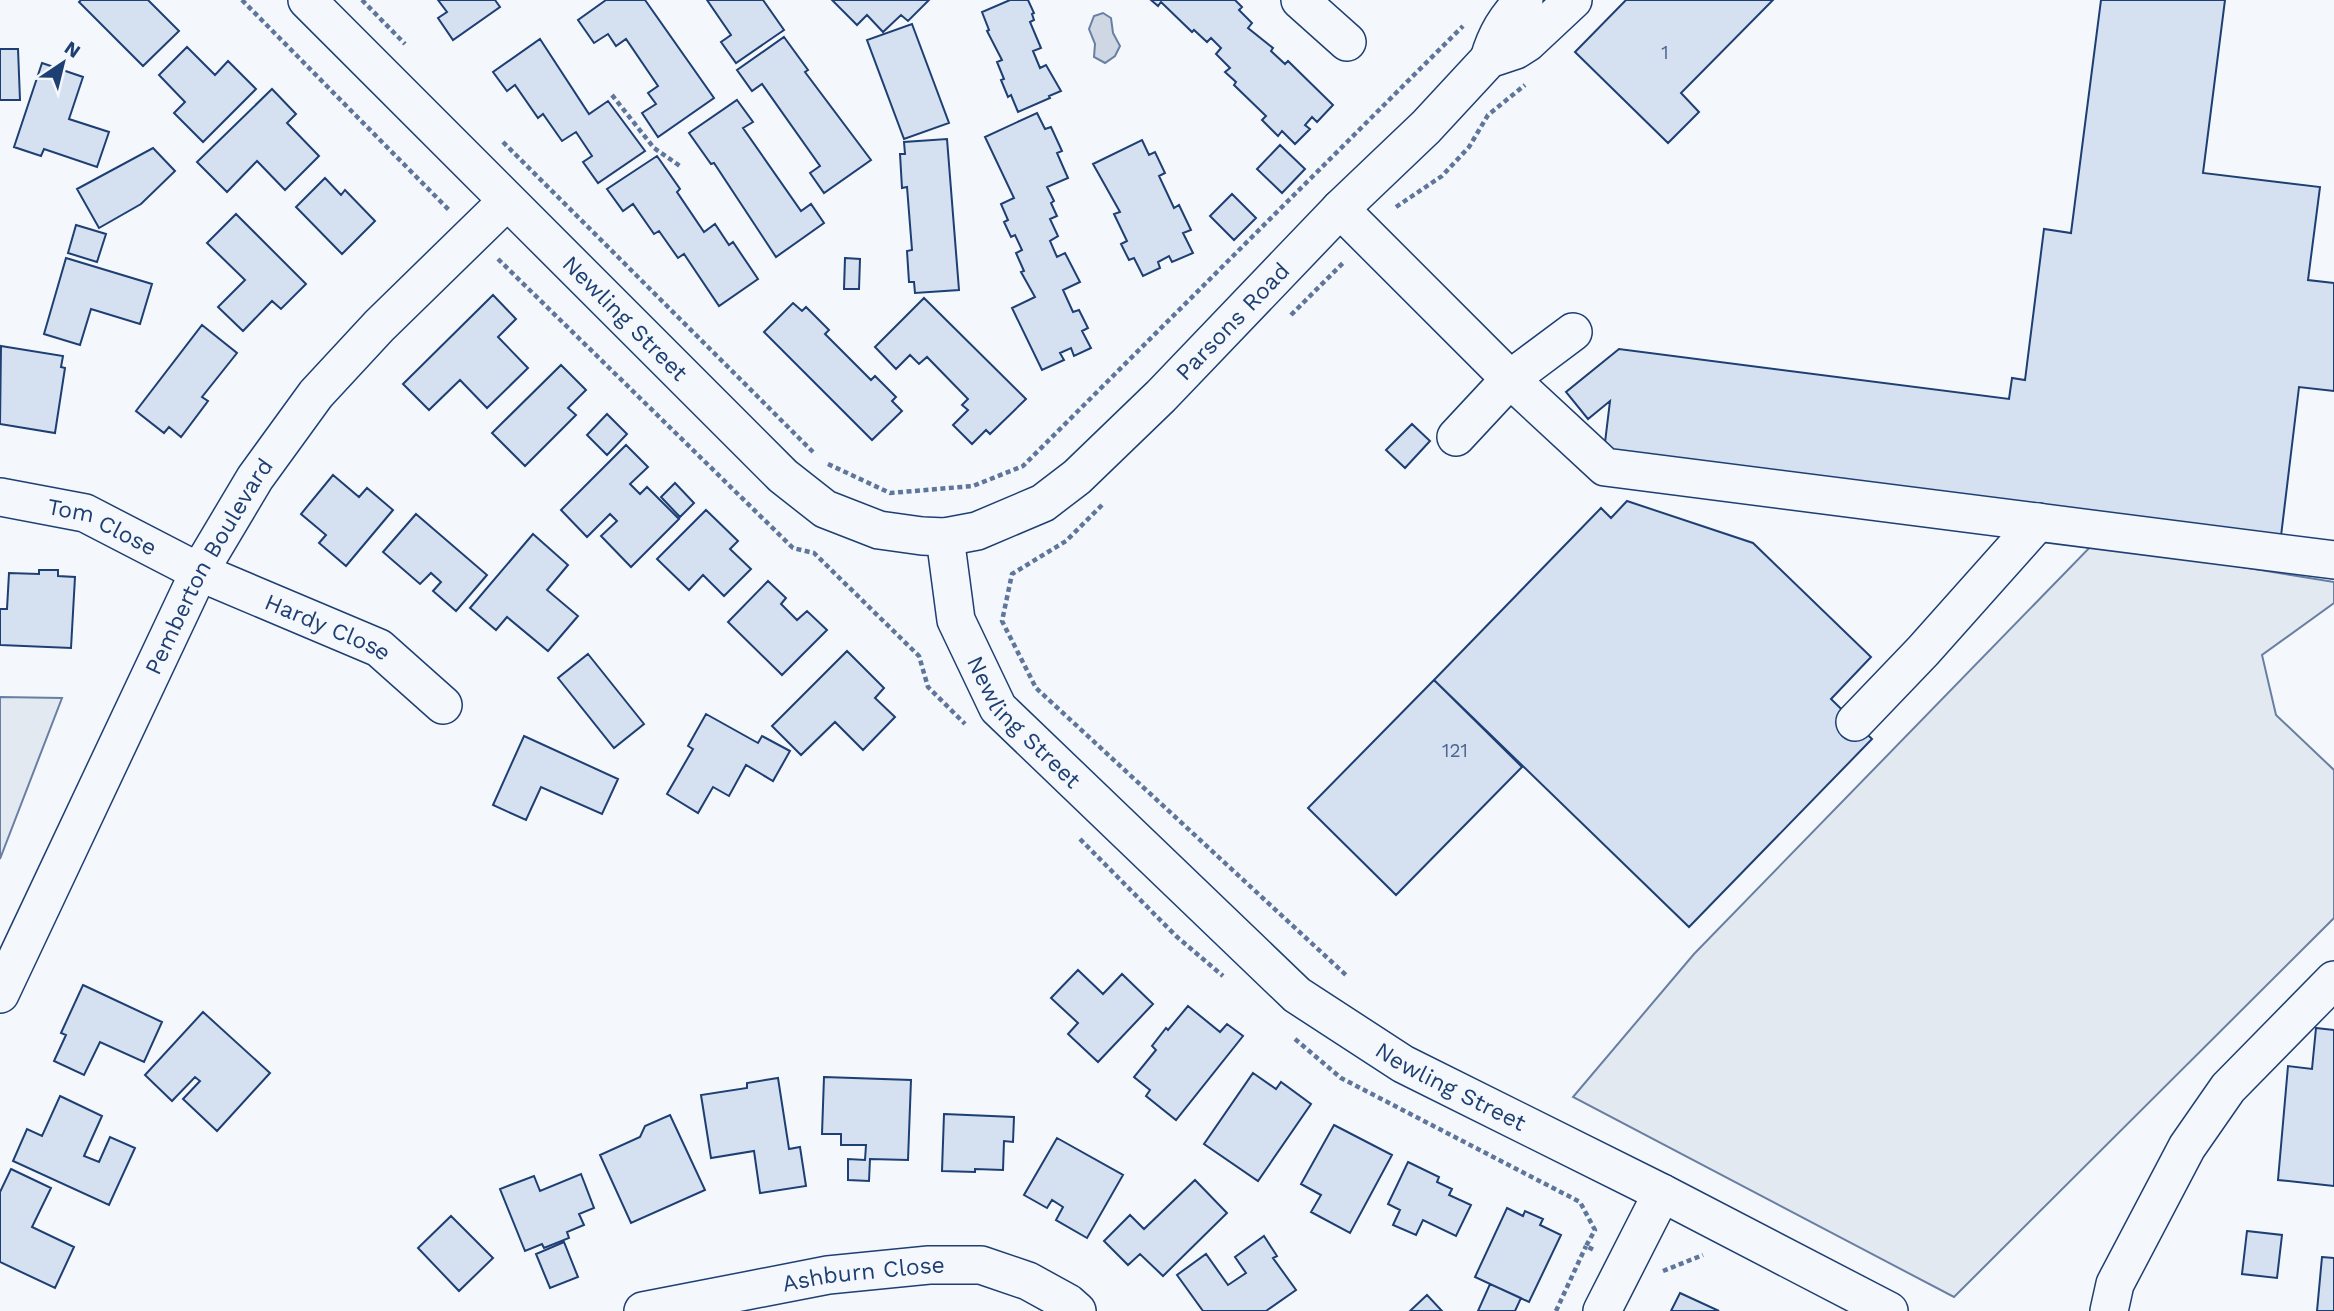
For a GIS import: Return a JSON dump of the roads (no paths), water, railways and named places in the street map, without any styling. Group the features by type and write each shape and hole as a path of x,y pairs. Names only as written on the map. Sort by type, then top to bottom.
{"street":[{"name":"Newling Street","path":"307,0 506,202 783,476 825,509 879,530 945,537 956,620 998,708 1297,995 1402,1064 1662,1193 1889,1311"},
{"name":"Parsons Road","path":"945,537 977,531 1043,503 1077,477 1161,396 1340,209 1426,127 1489,60 1498,32 1524,0"},
{"name":"Parsons Road","path":"1489,60 1527,43 1573,0"},
{"name":"Pemberton Boulevard","path":"0,994 199,572 255,478 316,394 379,326 506,202"},
{"path":"1340,209 1510,379 1605,467 2334,560"},
{"path":"1456,437 1510,379 1573,332"},
{"name":"Tom Close","path":"0,497 85,513 199,572"},
{"path":"1855,722 1923,651 2038,522"},
{"name":"Hardy Close","path":"199,572 379,648 443,705"},
{"path":"2109,1311 2115,1284 2187,1147 2228,1088 2334,979"},
{"path":"1602,1311 1662,1193"},
{"name":"Ashburn Close","path":"643,1311 828,1275 929,1265 981,1265 1028,1280 1077,1311"}]}
